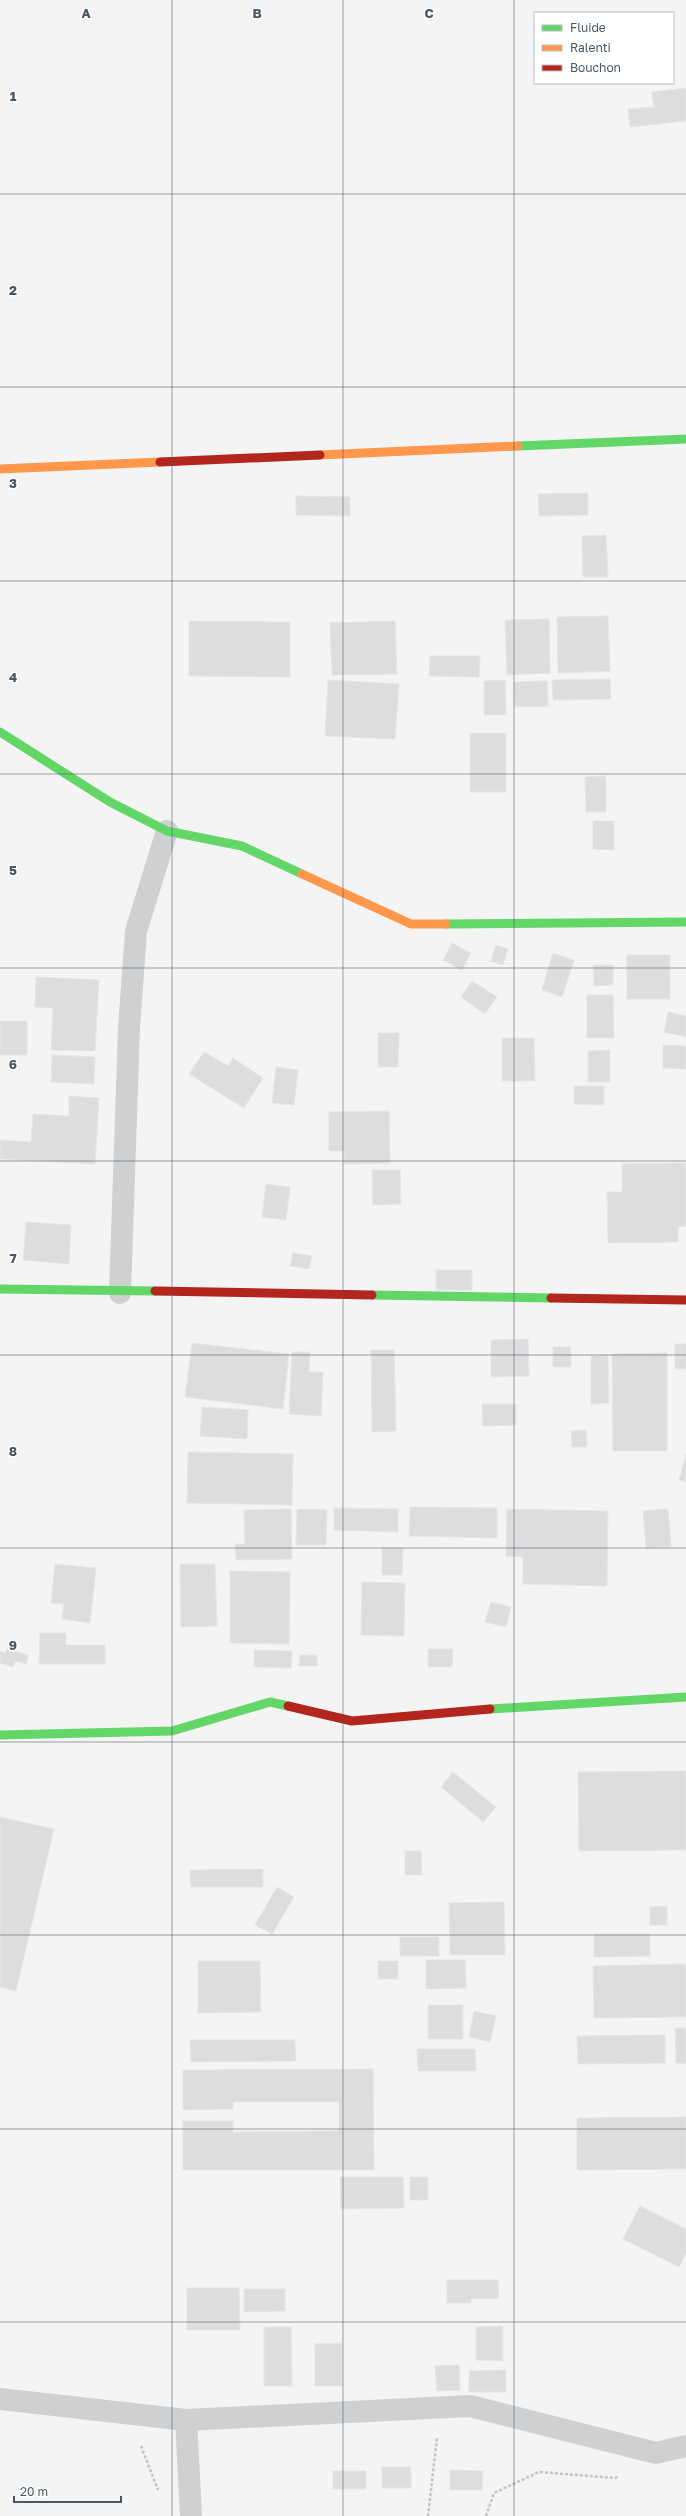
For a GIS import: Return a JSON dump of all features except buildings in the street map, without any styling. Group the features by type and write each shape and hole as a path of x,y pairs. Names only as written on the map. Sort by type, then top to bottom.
{"street":[{"path":"0,468 686,439"},
{"path":"0,732 110,802 167,831 242,846 411,924 686,922"},
{"path":"120,1293 129,1028 136,931 167,831"},
{"path":"0,1289 120,1293 686,1300"},
{"path":"0,1735 172,1731 270,1702 352,1721 568,1703 686,1697"},
{"path":"0,2399 186,2420 470,2406 656,2454 686,2446"},
{"path":"186,2420 191,2516"}],"path":[{"path":"428,2516 440,2408"},
{"path":"128,2414 160,2493"},
{"path":"486,2516 494,2492 539,2472 615,2478 656,2454"}],"traffic: fast":[{"path":"518,446 686,439"},
{"path":"0,732 110,802 167,831 242,846 302,874"},
{"path":"446,924 686,922"},
{"path":"0,1289 155,1291"},
{"path":"372,1295 551,1298"},
{"path":"490,1709 686,1697"},
{"path":"0,1735 172,1731 270,1702 288,1706"}],"traffic: slow":[{"path":"320,455 518,446"},
{"path":"0,469 160,462"},
{"path":"302,874 411,924 446,924"}],"traffic: jam":[{"path":"160,462 320,455"},
{"path":"155,1291 372,1295"},
{"path":"551,1298 686,1300"},
{"path":"288,1706 352,1721 490,1709"}]}
